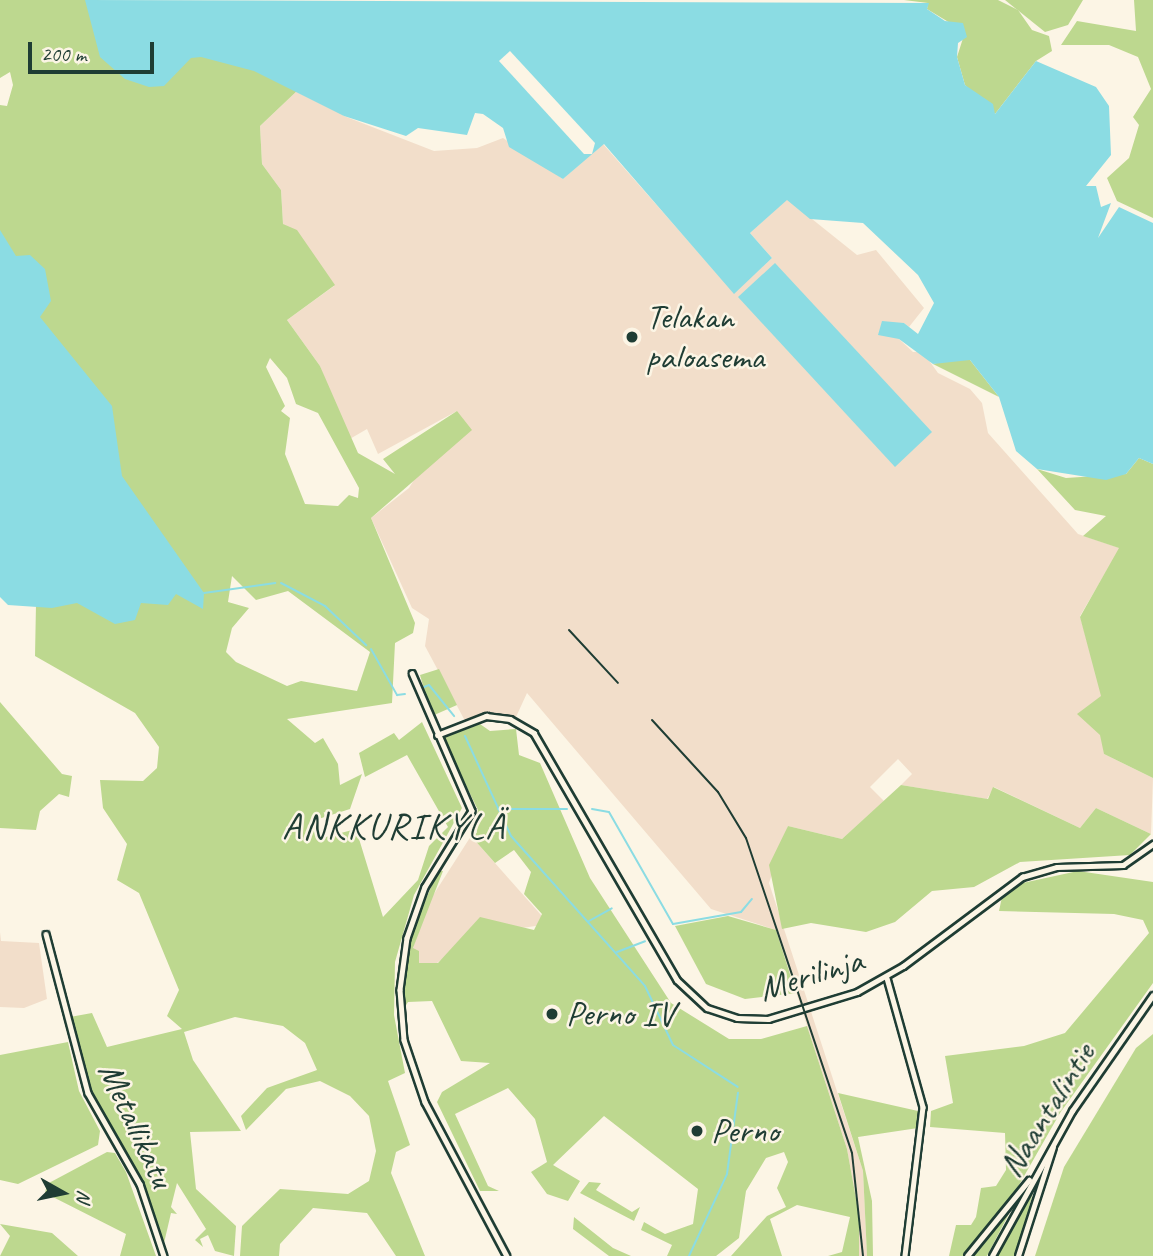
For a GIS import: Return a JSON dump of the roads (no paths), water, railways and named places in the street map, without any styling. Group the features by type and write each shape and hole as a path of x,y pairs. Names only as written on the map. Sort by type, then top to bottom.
{"street":[{"path":"412,673 437,736 470,802 466,828 431,876 413,918 402,959 401,1012 425,1102 506,1256"},
{"name":"Merilinja","path":"437,736 486,716 510,719 534,733 669,968 707,1008 737,1018 768,1018 887,978 1022,877 1056,867 1123,865 1153,844"},
{"name":"Metallikatu","path":"46,934 84,1083 140,1184 164,1256"},
{"path":"887,978 923,1107 905,1256"},
{"name":"Naantalintie","path":"992,1256 1058,1134 1153,995"},
{"path":"1018,1256 1058,1134"},
{"path":"967,1256 1036,1171"}],"water":[{"path":"85,0 929,3 927,9 945,21 963,23 967,37 958,43 957,57 965,85 993,104 995,114 1036,61 1096,87 1109,106 1111,155 1086,186 1096,186 1101,207 1111,203 1098,238 1119,207 1153,223 1153,464 1139,458 1126,474 1106,480 1037,469 1016,451 999,397 970,360 933,364 899,339 878,335 882,321 904,323 918,334 934,303 918,275 863,223 810,219 787,200 750,233 772,258 734,294 604,144 563,179 509,147 503,128 483,114 475,113 467,135 418,128 406,136 344,116 254,71 201,57 191,58 164,86 149,87 125,79 100,57"},
{"path":"0,230 16,256 30,255 45,269 51,301 40,317 112,406 122,476 204,593 203,609 176,594 168,605 141,603 135,620 115,624 77,603 52,608 8,605 0,597"},
{"path":"775,263 932,432 895,467 738,297"}],"waterway":[{"path":"204,593 275,583"},
{"path":"281,583 325,606 366,645"},
{"path":"371,649 397,695 405,694"},
{"path":"424,687 429,685 454,716"},
{"path":"465,736 511,836 645,986 673,1045 738,1087"},
{"path":"498,809 567,809"},
{"path":"592,809 609,812 673,924 741,912 752,899"},
{"path":"589,921 612,908"},
{"path":"617,952 645,941"},
{"path":"689,1256 727,1174 738,1093"}],"railway":[{"path":"569,630 618,683"},
{"path":"652,720 718,792 746,838 852,1153 863,1256"}],"place":[{"name":"Telakan paloasema","path":"632,337"},
{"name":"Perno IV","path":"552,1014"},
{"name":"Perno","path":"697,1131"}],"district":[{"name":"ANKKURIKYLÄ","path":"394,826"}]}
